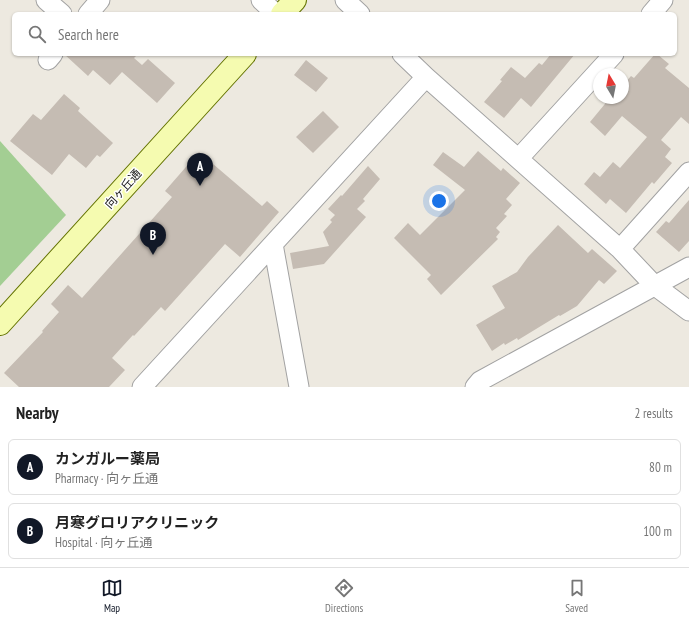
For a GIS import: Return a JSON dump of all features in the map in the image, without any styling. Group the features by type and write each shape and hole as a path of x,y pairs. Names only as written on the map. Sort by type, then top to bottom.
{"street":[{"path":"46,0 60,12"},
{"path":"90,12 100,0"},
{"path":"261,0 274,12"},
{"path":"284,12 295,0"},
{"path":"345,0 358,12"},
{"path":"653,12 663,0"},
{"name":"向ヶ丘通","path":"0,324 243,56"},
{"path":"404,56 620,248 654,285 689,311"},
{"path":"519,158 612,56"},
{"path":"142,387 426,77"},
{"path":"620,248 689,172"},
{"path":"273,244 299,387"},
{"path":"475,387 480,381 689,267"}],"green space":[{"path":"0,141 66,215 0,286"}],"building":[{"path":"66,56 136,56 134,58 142,65 148,59 175,83 157,103 122,72 110,85 93,70 88,76"},
{"path":"549,56 573,56 531,107 521,98 504,118 484,102 502,81 500,80 511,67 525,78 539,63 542,65"},
{"path":"653,56 659,56 669,64 665,68 689,88 689,124 681,117 661,140 671,149 665,157 672,163 654,184 652,182 626,213 610,199 606,204 584,184 594,172 600,177 613,162 620,168 647,137 622,116 605,136 590,122 605,104 629,104 629,78 631,76 634,78"},
{"path":"306,60 328,78 316,92 294,75"},
{"path":"64,94 80,108 78,111 113,143 100,157 97,155 86,168 69,154 52,175 10,141 33,114 41,120"},
{"path":"323,111 339,127 313,153 296,137"},
{"path":"478,151 501,171 503,168 520,183 506,199 512,205 504,214 507,216 496,228 500,232 496,237 498,239 441,295 427,279 431,275 394,238 408,223 420,235 465,190 433,165 443,152 464,167"},
{"path":"199,152 262,206 267,201 279,212 240,257 225,244 165,311 161,307 134,336 133,335 112,358 125,370 109,387 19,387 4,373 43,332 42,331 59,312 51,304 68,285 82,298 172,197 165,191"},
{"path":"368,166 380,179 363,199 365,201 357,209 366,217 324,264 293,269 290,253 329,246 323,232 332,222 330,220 335,215 328,209 341,195 342,196"},
{"path":"689,200 689,241 679,252 656,232 666,221 669,223"},
{"path":"558,225 588,253 592,249 617,271 604,284 599,280 577,306 518,340 517,338 505,345 504,343 492,351 476,325 505,308 492,286 517,272 528,257"}],"place":[{"name":"カンガルー薬局","path":"200,186"},
{"name":"月寒グロリアクリニック","path":"153,255"}]}
